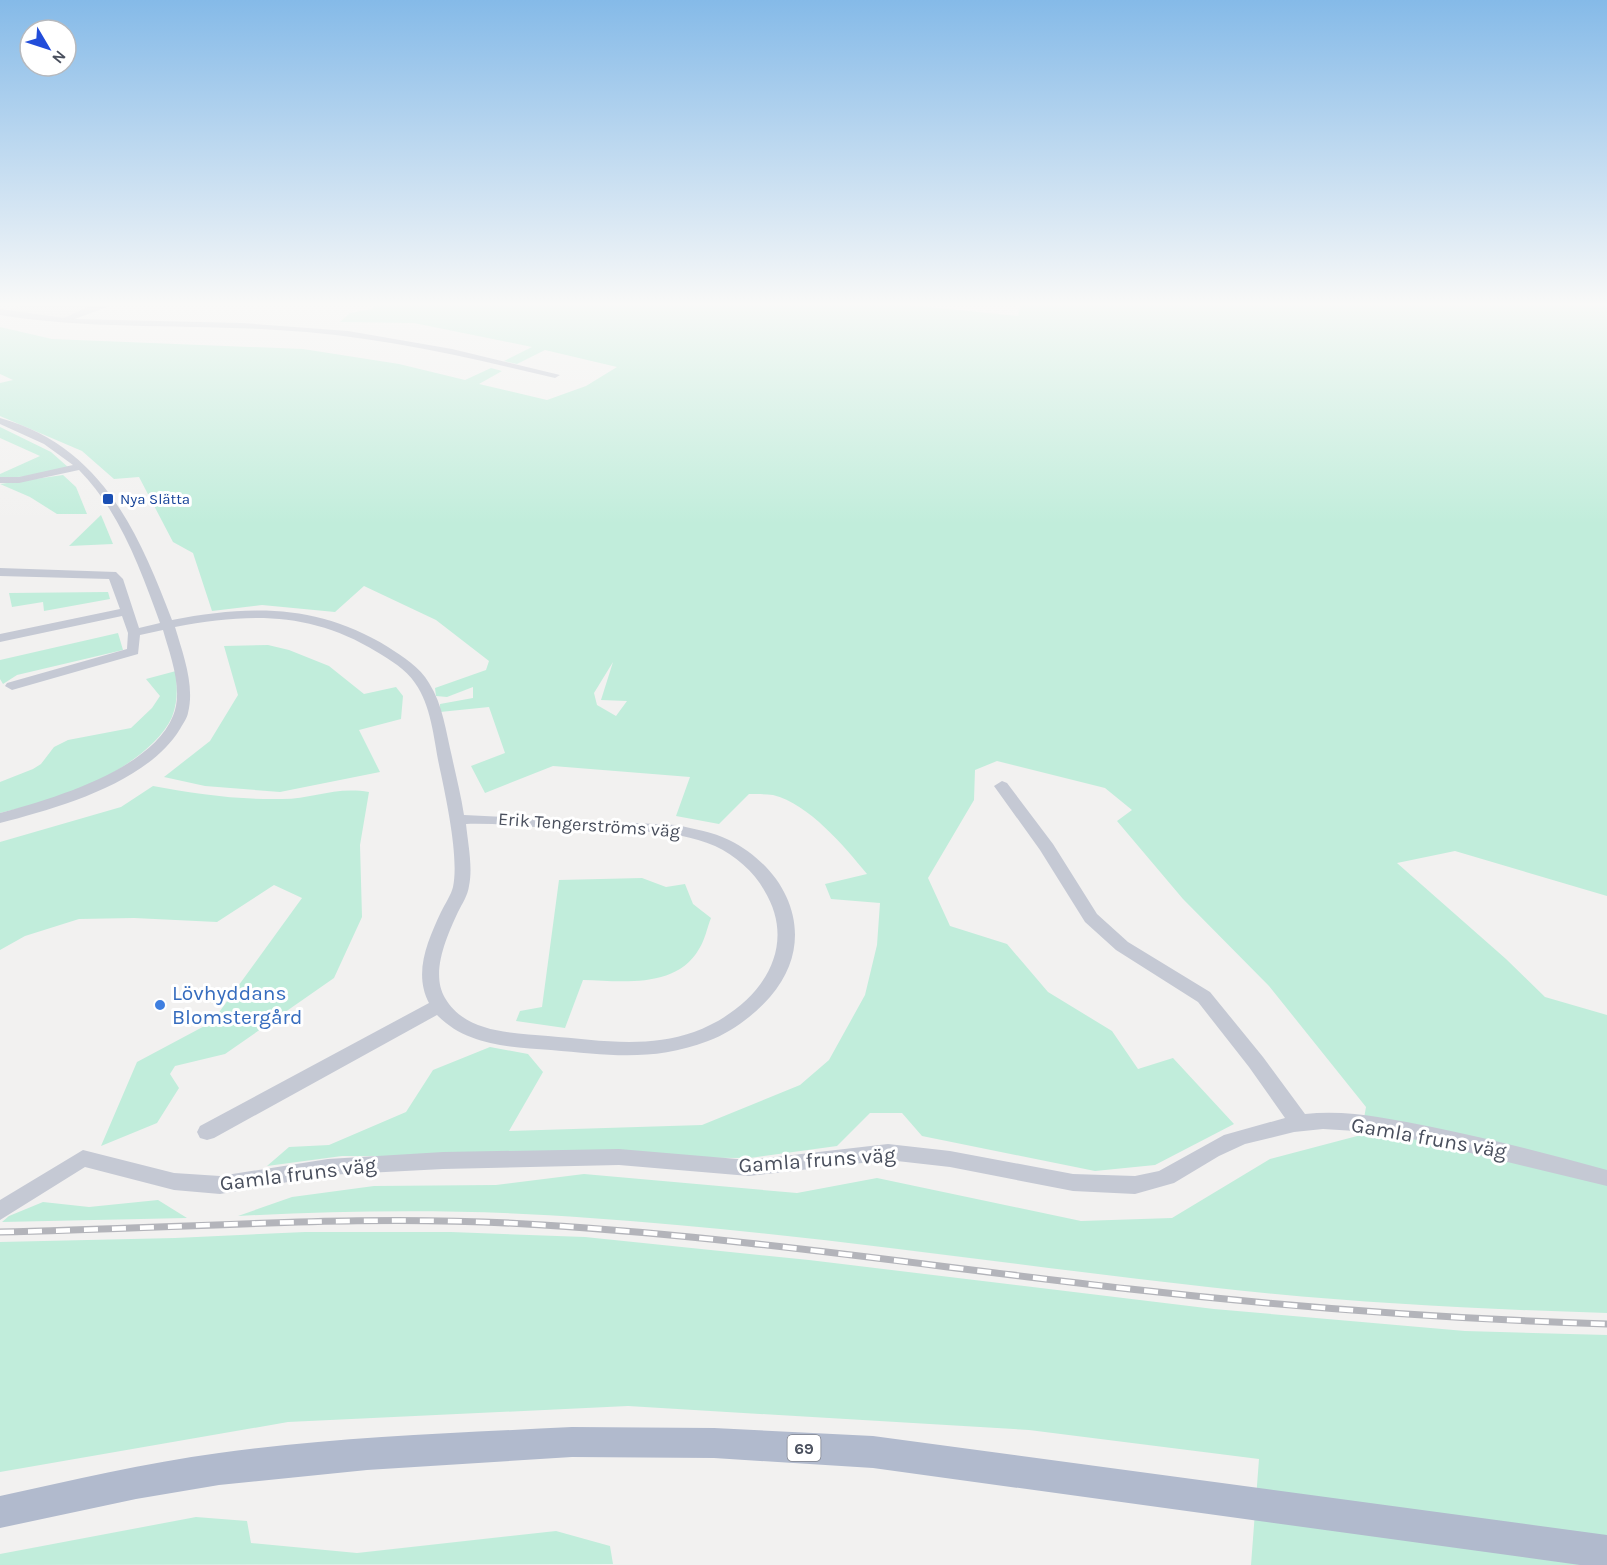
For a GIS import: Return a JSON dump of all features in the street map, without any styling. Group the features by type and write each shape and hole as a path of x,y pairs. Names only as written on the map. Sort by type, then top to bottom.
{"main road":[{"name":"69","path":"0,1512 219,1469 367,1454 572,1442 714,1443 884,1454 1607,1552"}],"street":[{"path":"0,421 36,435 56,447 81,466 102,490 137,553 160,602 183,683 182,710 168,736 137,762 102,783 52,804 0,818"},
{"path":"0,480 47,475 81,466"},
{"path":"0,572 111,575 117,579 134,633 133,651 12,686"},
{"path":"0,638 126,611"},
{"path":"134,633 198,618 258,612 316,619 367,638 414,673 428,695 458,820 461,887 431,961 433,992 438,1006 207,1132"},
{"path":"1002,786 1047,848 1091,918 1122,946 1204,997 1257,1062 1299,1122"},
{"name":"Erik Tengerströms väg","path":"438,1006 474,1031 502,1039 636,1049 677,1045 723,1025 750,1007 766,991 782,966 789,932 783,904 776,891 756,868 724,843 702,835 644,825 577,825 480,818 458,820"},
{"name":"Gamla fruns väg","path":"0,1211 83,1158 176,1181 220,1185 239,1184 331,1167 417,1162 564,1156 640,1157 710,1166 753,1168 887,1152 911,1154 1047,1178 1094,1184 1136,1185 1153,1182 1182,1170 1215,1148 1299,1122 1355,1122 1382,1125 1485,1145 1607,1178"}],"green space":[{"path":"9,378 457,378 465,380 490,378 479,384 547,400 586,386 599,378 1607,378 1607,896 1455,851 1397,863 1506,959 1545,997 1607,1015 1607,1313 1307,1297 744,1231 590,1218 414,1211 238,1216 292,1197 374,1186 496,1185 584,1174 797,1193 877,1178 1081,1221 1172,1218 1270,1159 1361,1135 1366,1107 1269,986 1183,899 1117,821 1132,810 1105,788 997,761 975,770 974,800 928,878 950,926 1007,944 1048,992 1112,1031 1138,1069 1173,1058 1234,1124 1155,1165 1095,1171 922,1136 902,1113 870,1113 837,1146 750,1158 342,1156 267,1166 289,1147 329,1145 406,1112 433,1070 490,1047 528,1054 543,1072 509,1131 702,1125 800,1085 829,1060 865,995 877,945 880,903 831,899 825,884 867,874 825,827 800,807 773,795 749,794 719,824 676,816 690,777 553,766 485,793 471,766 505,753 489,707 440,712 440,704 473,698 473,687 447,697 436,696 435,688 486,670 489,661 436,620 364,586 335,612 262,605 212,611 193,553 173,542 139,477 114,479 82,451 0,416 0,383 13,380","holes":["613,662 601,700 627,701 616,716 597,705 594,693"]},
{"path":"0,427 51,452 69,468 35,476 0,478 0,474 40,456 0,438"},
{"path":"63,475 76,487 87,514 57,514 30,497 0,484"},
{"path":"101,515 113,544 69,546"},
{"path":"108,592 110,599 44,611 43,602 12,607 9,593"},
{"path":"118,633 123,650 17,675 3,684 0,679 0,660"},
{"path":"268,645 289,650 329,666 364,694 396,687 403,696 401,719 359,730 380,772 280,792 205,786 164,777 210,741 238,695 224,646"},
{"path":"176,671 177,689 172,717 155,741 142,753 99,781 71,794 0,813 0,782 33,769 41,764 54,747 68,740 131,728 152,708 160,696 146,679"},
{"path":"153,786 250,799 293,798 346,791 369,792 360,845 362,917 334,978 225,1054 175,1066 170,1074 179,1088 157,1123 101,1146 137,1062 212,1022 302,898 274,885 217,922 134,918 79,919 25,936 0,950 0,842 121,807"},
{"path":"642,878 666,887 685,884 693,904 711,918 701,945 689,962 677,971 647,980 583,980 565,1028 516,1021 520,1011 542,1007 559,880"},
{"path":"158,1200 187,1218 2,1222 9,1216 43,1202 89,1207"},
{"path":"305,1232 451,1232 585,1237 809,1260 1214,1309 1465,1331 1607,1335 1607,1565 1251,1565 1259,1459 1029,1430 628,1406 288,1422 0,1472 0,1242"},
{"path":"196,1517 247,1521 251,1543 357,1553 556,1531 610,1546 613,1564 0,1565 0,1554"}],"railway":[{"path":"0,1232 339,1221 543,1225 690,1237 1249,1301 1428,1315 1607,1324"}],"place":[{"name":"Nya Slätta","path":"108,499"},
{"name":"Lövhyddans Blomstergård","path":"160,1005"}]}
